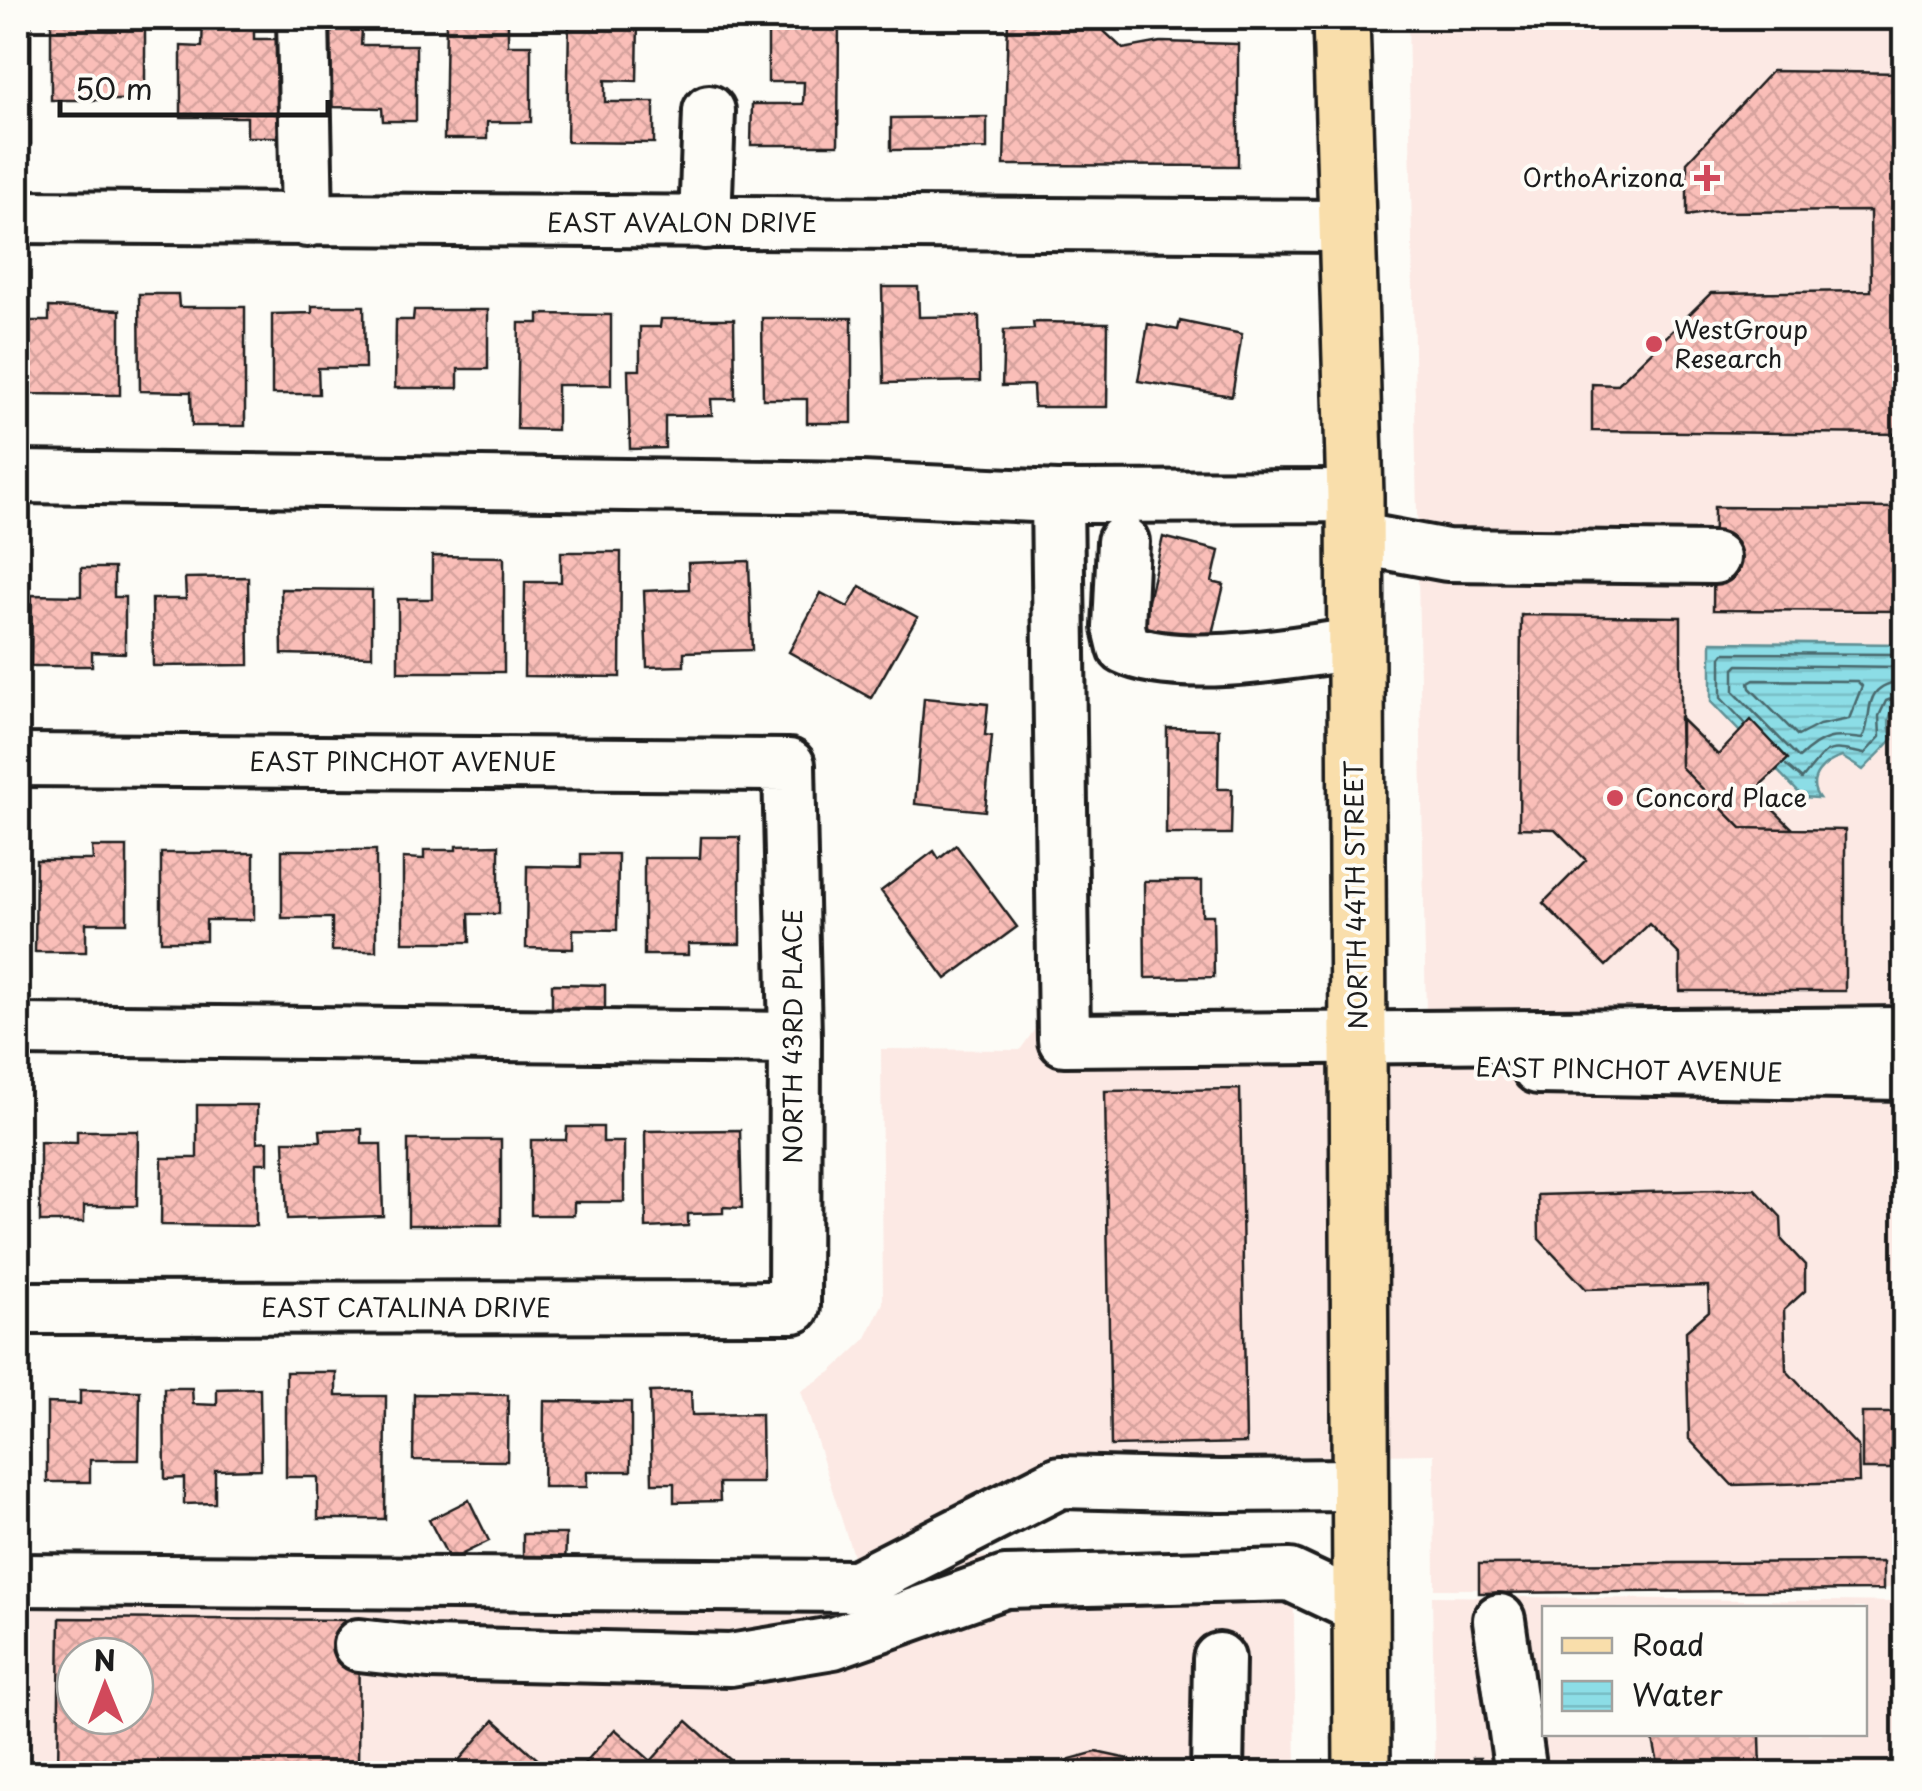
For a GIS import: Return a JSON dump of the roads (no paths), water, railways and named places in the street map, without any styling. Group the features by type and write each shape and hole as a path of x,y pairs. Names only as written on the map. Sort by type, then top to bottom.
{"main road":[{"name":"NORTH 44TH STREET","path":"1341,18 1355,517 1362,1774"}],"street":[{"path":"302,18 307,221"},
{"path":"705,223 709,112"},
{"name":"EAST AVALON DRIVE","path":"18,218 1346,226"},
{"path":"18,477 861,488 1057,497 1355,517 1447,555 1714,558"},
{"name":"EAST PINCHOT AVENUE","path":"1057,497 1064,1040 1904,1034"},
{"path":"1123,542 1119,627 1124,648 1139,655 1206,660 1354,644"},
{"name":"EAST PINCHOT AVENUE","path":"18,760 789,766"},
{"name":"NORTH 43RD PLACE","path":"789,766 795,1038 794,1307"},
{"path":"18,1030 795,1038"},
{"name":"EAST PINCHOT AVENUE","path":"1358,1038 1438,1067 1904,1074"},
{"name":"EAST CATALINA DRIVE","path":"18,1308 794,1307"},
{"path":"18,1580 856,1586 1060,1482 1358,1485"},
{"path":"360,1646 429,1652 730,1660 833,1643 1005,1582 1290,1575 1360,1608"},
{"path":"1499,1620 1522,1774"},
{"path":"1217,1774 1219,1659"}],"water":[{"path":"1711,642 1904,644 1904,702 1890,717 1893,739 1863,770 1842,757 1829,763 1815,778 1819,798 1803,797 1711,702"}],"place":[{"name":"OrthoArizona","path":"1707,178"},
{"name":"WestGroup Research","path":"1654,344"},
{"name":"Concord Place","path":"1615,798"}]}
